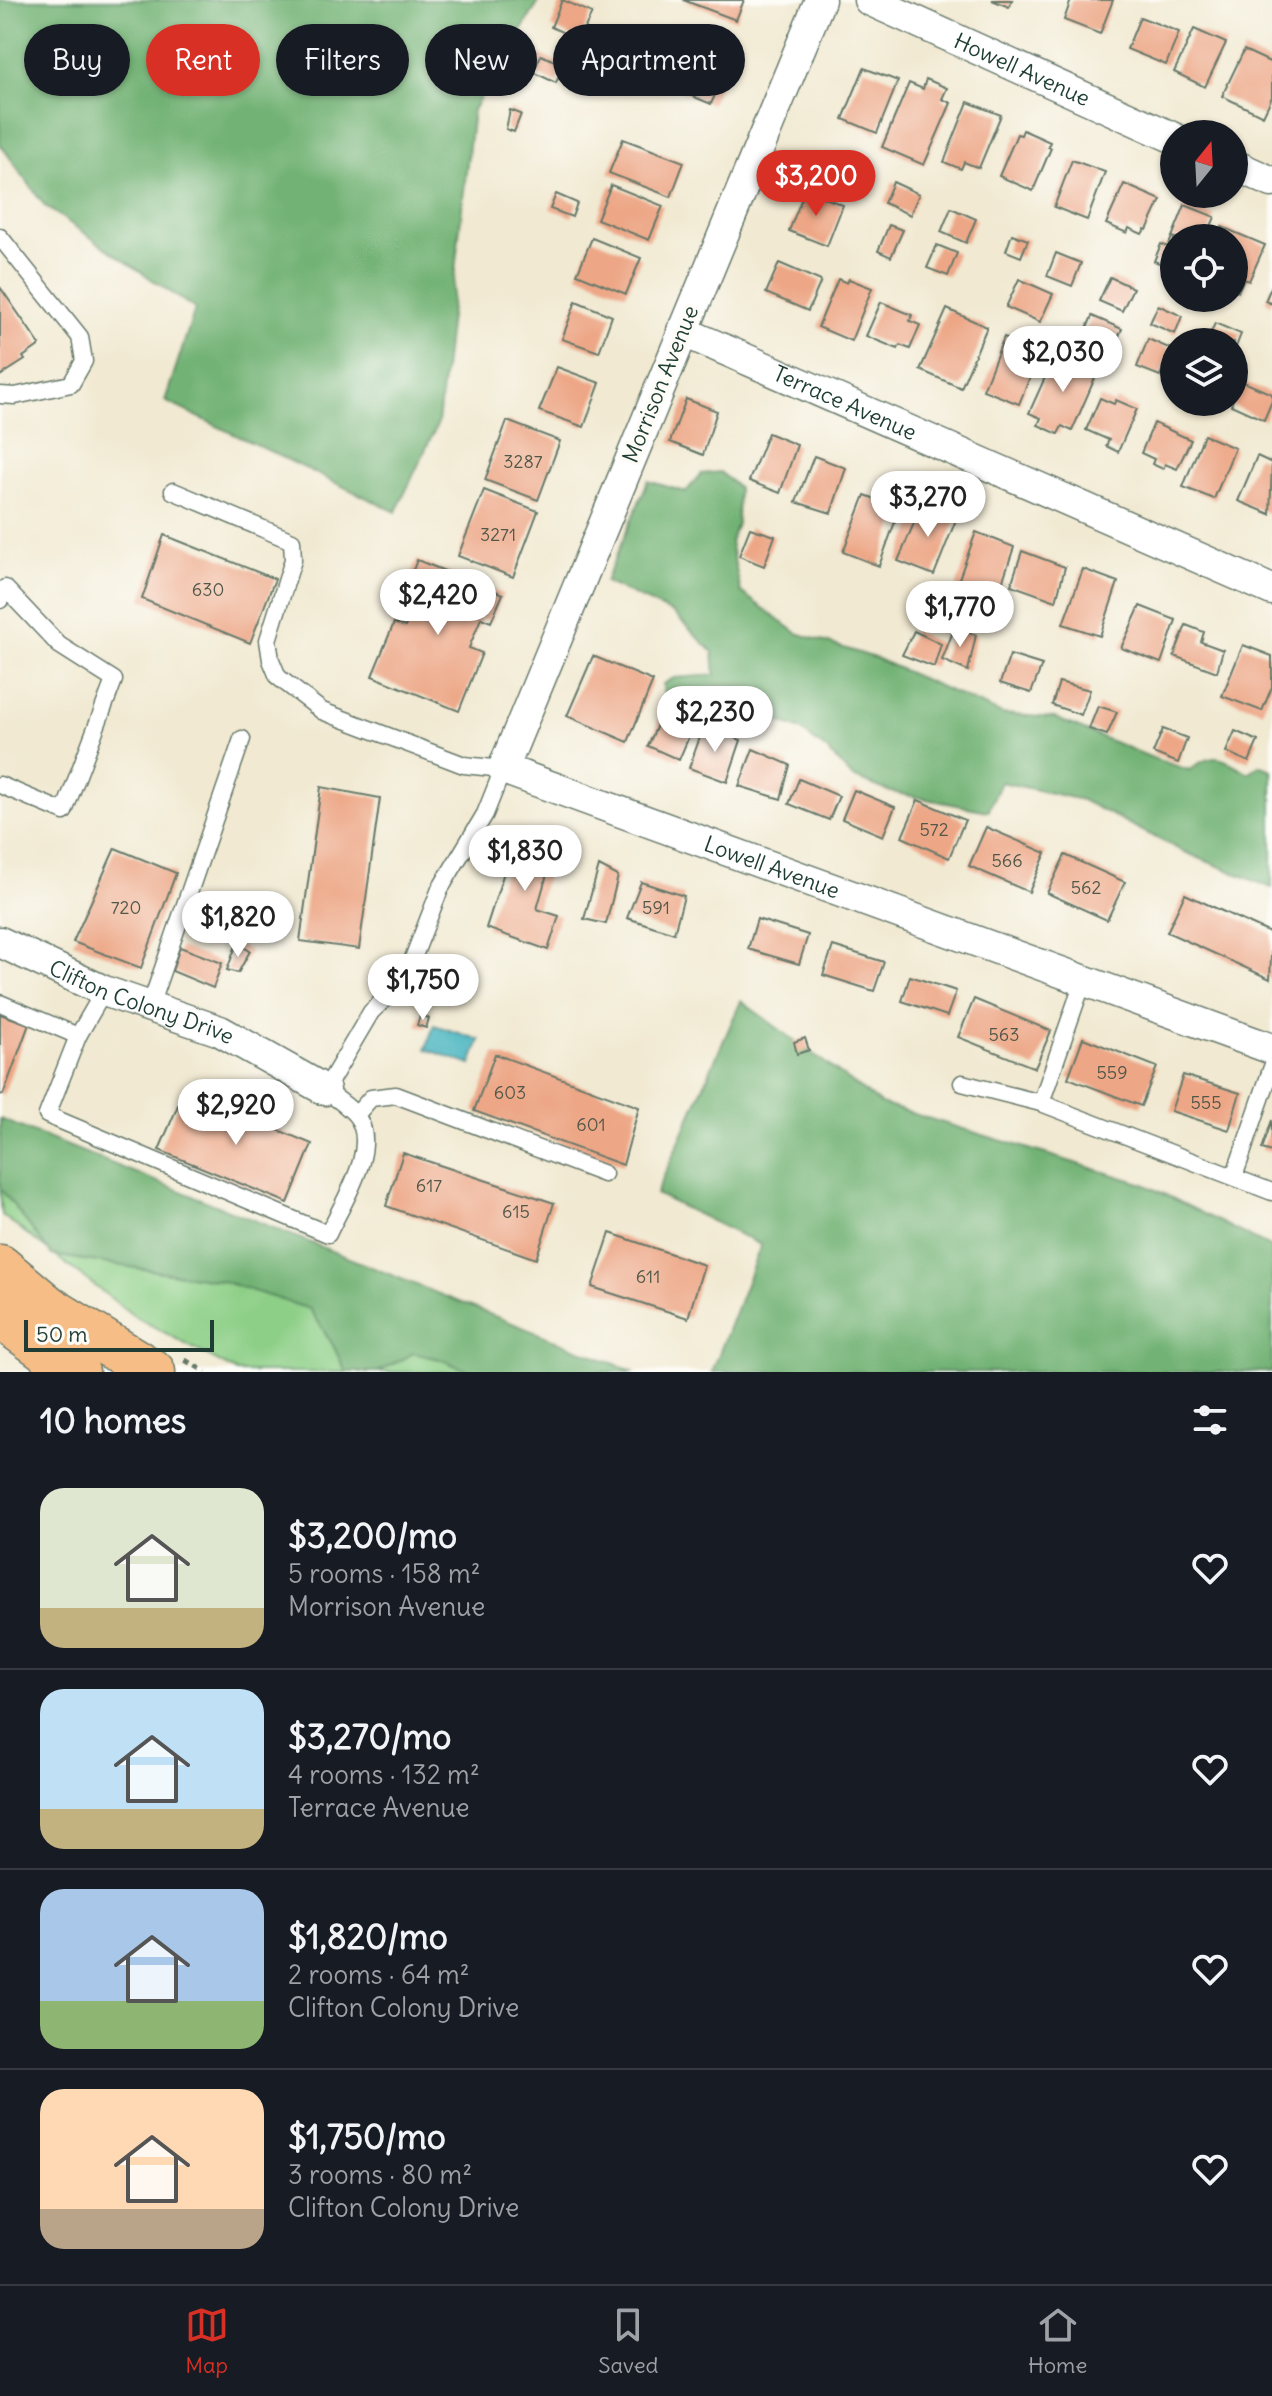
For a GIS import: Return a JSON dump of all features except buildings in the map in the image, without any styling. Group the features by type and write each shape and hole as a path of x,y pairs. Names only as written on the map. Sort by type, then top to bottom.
{"main road":[{"path":"0,1267 49,1308 153,1372"},
{"path":"0,1316 77,1372"}],"street":[{"name":"Morrison Avenue","path":"503,769 820,0"},
{"name":"Howell Avenue","path":"869,0 1160,132"},
{"path":"1248,171 1272,182"},
{"name":"Terrace Avenue","path":"682,331 1272,590"},
{"name":"Lowell Avenue","path":"503,769 1272,1049"},
{"name":"Clifton Colony Drive","path":"0,942 104,991 220,1031 325,1090"}],"lane":[{"path":"0,237 80,337 84,361 71,384 15,396 0,395"},
{"name":"Lowell Avenue","path":"173,491 292,541 293,560 268,640 278,677 322,711 464,765 503,769"},
{"path":"0,600 5,588 59,645 114,680 64,812 0,785"},
{"path":"150,1006 242,739"},
{"path":"104,991 78,1036 47,1115 328,1234 363,1160 365,1137 356,1115 325,1090 371,1012 405,979 440,889 485,814 503,769"},
{"path":"1041,1103 1084,979"},
{"path":"0,1003 78,1036"},
{"path":"1234,1177 1272,1067"},
{"path":"962,1083 1041,1103 1272,1192"},
{"path":"356,1115 371,1098 396,1095 604,1174"}],"green space":[{"path":"0,0 540,0 525,24 425,24 425,96 482,96 473,110 438,423 396,512 165,401 195,309 45,206 0,144"},
{"path":"720,472 738,488 737,524 730,542 741,592 797,633 875,658 1002,714 1055,718 1189,770 1206,760 1219,758 1249,773 1259,765 1272,770 1272,888 1182,851 1082,800 1001,782 988,811 891,792 852,777 828,751 799,729 749,710 715,719 688,711 664,699 663,684 674,678 715,675 713,652 673,613 605,582 648,481 686,492 701,474"},
{"path":"741,1001 881,1104 1144,1184 1272,1248 1272,1372 712,1372 761,1245 656,1194"},
{"path":"0,1119 635,1372 471,1372 440,1359 413,1353 378,1372 346,1372 310,1309 222,1281 52,1255 0,1188"},
{"path":"0,1188 49,1251 2,1215"},
{"path":"55,1255 222,1281 310,1309 346,1372 237,1372 134,1316"},
{"path":"413,1353 440,1359 471,1372 378,1372"}],"water":[{"path":"434,1025 480,1040 471,1065 426,1049"}]}
